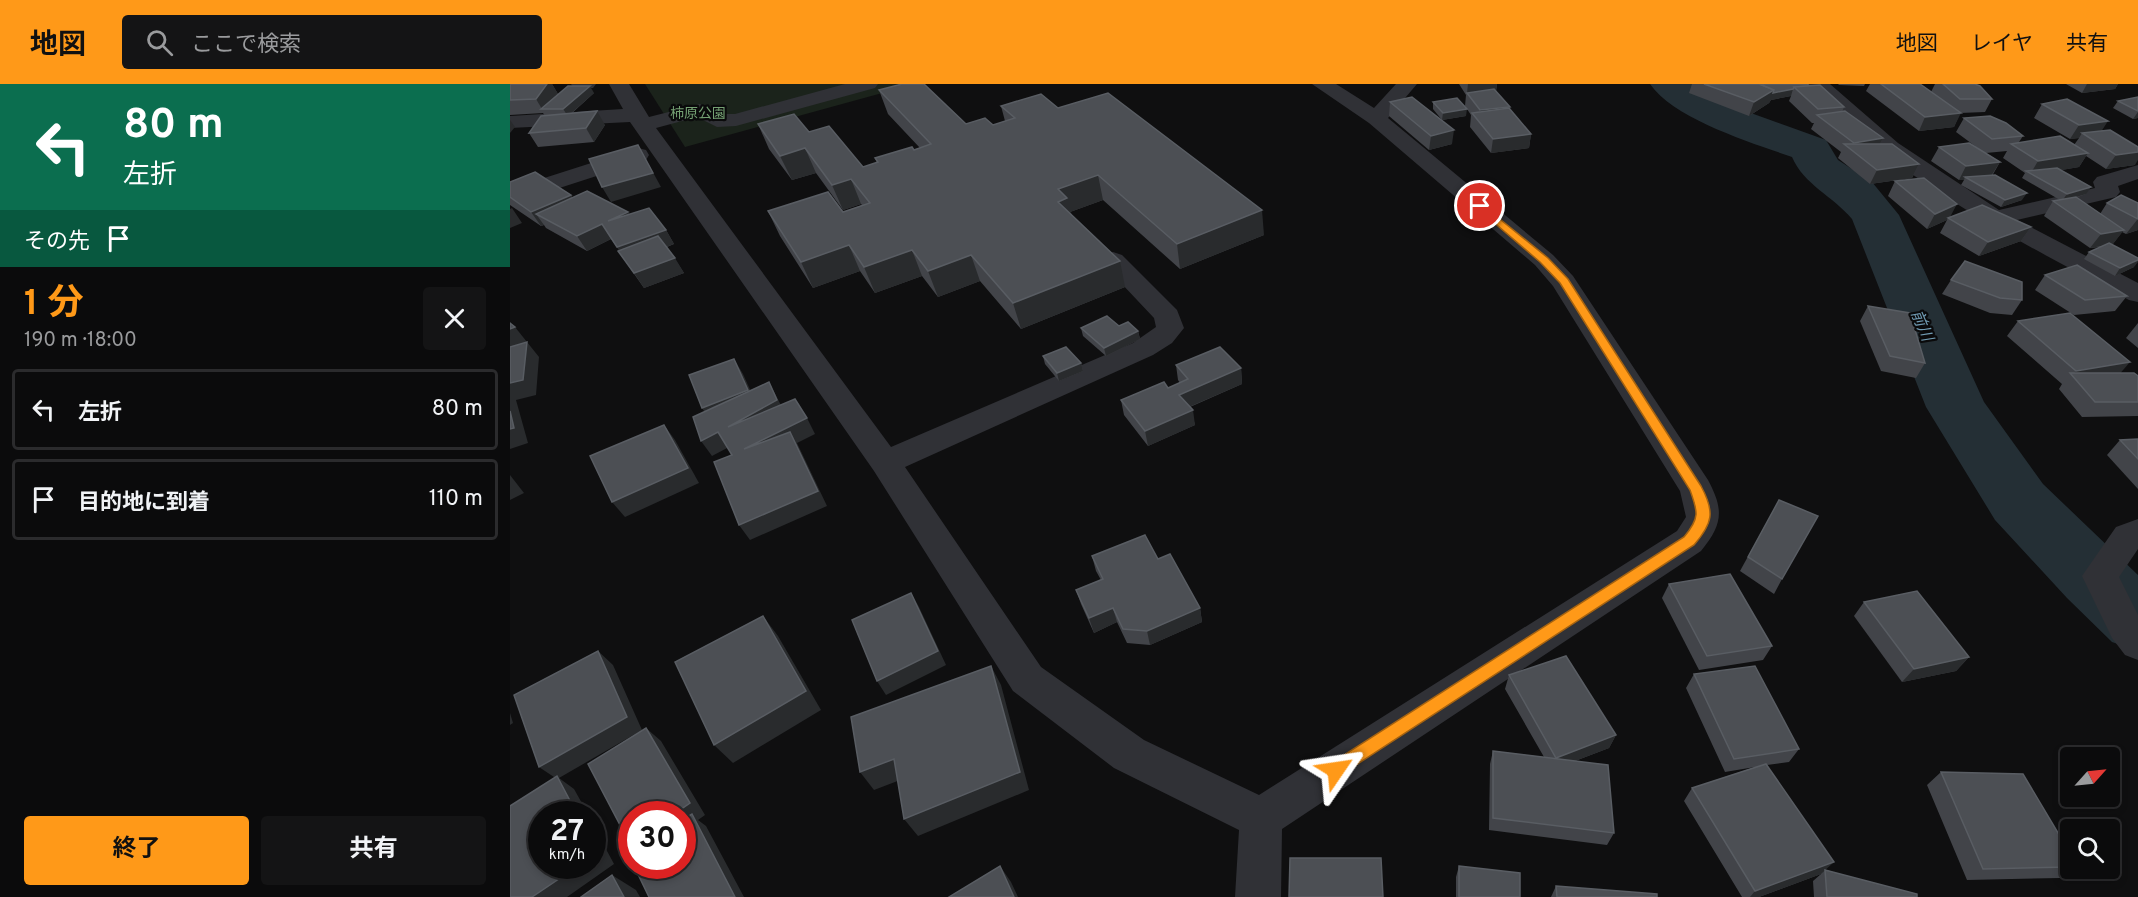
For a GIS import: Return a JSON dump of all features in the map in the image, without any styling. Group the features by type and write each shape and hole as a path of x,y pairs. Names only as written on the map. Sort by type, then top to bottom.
{"street":[{"path":"619,84 659,148 885,463 1027,679 1129,754 1261,818"},
{"path":"510,122 640,120 700,110 717,121 736,120 868,84"},
{"path":"1261,818 1689,541 1701,527 1704,510 1696,489 1564,282 1544,260 1376,119 1322,84"},
{"path":"1376,119 1407,84"},
{"path":"1819,84 1862,125 1918,168 1994,218 2138,294"},
{"path":"510,197 659,148"},
{"path":"1994,218 2108,192 2105,182 2138,172"},
{"path":"885,463 1143,349 1162,337 1170,328 1167,316 1113,260"},
{"path":"2138,532 2128,536 2100,576 2125,627 2138,644"},
{"path":"1258,897 1261,818"}],"green space":[{"name":"柿原公園","path":"645,84 915,84 685,147"}],"building":[{"path":"510,84 547,84 536,99 510,100"},
{"path":"902,84 924,84 966,124 985,118 993,125 1015,118 1001,106 1041,94 1058,108 1108,93 1262,210 1177,244 1098,175 1058,189 1067,198 1058,202 1120,261 1013,303 971,255 928,271 912,250 864,267 849,245 801,262 768,211 828,192 843,212 870,203 851,179 832,185 805,148 780,156 758,124 794,114 809,132 829,126 863,167 878,162 875,158 931,144 879,90"},
{"path":"1704,84 1759,84 1774,90 1754,102"},
{"path":"1760,84 1807,84 1810,86 1794,87 1773,93 1774,90"},
{"path":"1881,84 1920,84 1961,113 1925,117"},
{"path":"1943,84 1975,84 1980,86 1992,99 1960,99"},
{"path":"1820,85 1844,107 1818,109 1794,87"},
{"path":"568,86 590,86 563,109 541,109"},
{"path":"1494,89 1510,107 1480,110 1467,93"},
{"path":"1412,97 1454,130 1431,136 1390,102"},
{"path":"2138,97 2138,111 2118,101"},
{"path":"1457,98 1467,109 1443,113 1433,102"},
{"path":"2067,99 2108,121 2079,125 2042,104"},
{"path":"1509,108 1531,134 1493,139 1472,113"},
{"path":"597,111 586,128 529,133 541,116"},
{"path":"1845,111 1883,138 1854,143 1817,115"},
{"path":"1990,116 2006,123 2023,136 1992,139 1964,118"},
{"path":"2110,130 2138,147 2138,152 2116,155 2082,133"},
{"path":"2060,136 2088,153 2038,161 2011,144"},
{"path":"1969,143 2000,162 1966,166 1939,147"},
{"path":"1844,144 1892,144 1919,164 1877,170"},
{"path":"638,145 653,173 602,187 589,159"},
{"path":"2057,168 2091,187 2067,194 2026,171"},
{"path":"535,172 571,195 531,212 510,197 510,182"},
{"path":"1995,175 2027,193 2005,200 1965,177"},
{"path":"1924,178 1957,204 1935,214 1895,181"},
{"path":"587,191 628,212 608,221 649,208 666,230 617,247 602,224 577,236 536,214"},
{"path":"2121,195 2138,203 2138,219 2107,203"},
{"path":"2076,197 2124,230 2101,234 2053,201"},
{"path":"1982,205 2031,227 1988,242 1948,218"},
{"path":"658,236 675,258 634,273 618,251"},
{"path":"2109,243 2138,260 2120,268 2089,252"},
{"path":"1965,261 2022,282 2022,300 2000,298 1951,280"},
{"path":"2077,265 2127,296 2085,300 2045,275"},
{"path":"1868,306 1910,313 1925,363 1890,356"},
{"path":"2070,313 2130,362 2076,371 2018,321"},
{"path":"1107,316 1119,326 1128,322 1138,331 1104,348 1081,328"},
{"path":"527,342 523,380 510,383 510,347"},
{"path":"1066,347 1081,363 1057,373 1043,356"},
{"path":"1220,347 1241,368 1179,395 1193,410 1145,431 1121,400 1164,382 1168,388 1188,379 1176,365"},
{"path":"734,359 748,390 702,408 689,375"},
{"path":"2070,373 2134,373 2138,376 2138,402 2095,402"},
{"path":"769,382 777,400 728,427 795,399 807,418 744,449 790,432 818,491 739,525 714,462 732,455 718,432 701,441 693,417"},
{"path":"510,411 514,428 510,429"},
{"path":"664,425 688,468 612,502 590,456"},
{"path":"2138,439 2138,459 2120,440"},
{"path":"1779,500 1818,516 1782,579 1748,557"},
{"path":"1145,535 1158,559 1170,554 1200,608 1147,631 1123,629 1113,608 1089,618 1076,590 1103,579 1092,556"},
{"path":"1730,574 1772,646 1707,656 1669,584"},
{"path":"1917,591 1969,657 1914,669 1864,602"},
{"path":"911,593 938,651 877,681 852,620"},
{"path":"763,616 806,691 714,745 675,662"},
{"path":"598,651 627,717 539,767 514,695"},
{"path":"1566,656 1616,735 1556,758 1509,675"},
{"path":"991,666 1020,772 904,819 894,759 860,772 851,717"},
{"path":"1755,666 1799,749 1734,759 1694,674"},
{"path":"646,728 689,801 618,801 618,821 588,764"},
{"path":"1493,751 1608,765 1614,833 1493,818"},
{"path":"1766,764 1834,862 1755,891 1692,788"},
{"path":"1941,772 2023,774 2060,836 2060,867 1983,869"},
{"path":"557,776 570,801 528,801 528,879 559,879 532,897 510,897 510,806"},
{"path":"696,822 735,897 649,897 640,879 696,879"},
{"path":"1290,858 1381,858 1383,897 1289,897"},
{"path":"1000,866 1014,897 949,897"},
{"path":"1459,866 1520,873 1520,897 1459,897"},
{"path":"1825,870 1917,894 1917,897 1827,897"},
{"path":"612,875 624,897 581,897"},
{"path":"1556,886 1657,894 1657,897 1557,897"}],"waterway":[{"name":"前川","path":"1670,84 1722,117 1810,149 1819,168 1855,192 1875,215 1912,298 1956,407 2019,502 2092,578 2138,620"}],"route":[{"path":"1336,770 1689,541 1701,527 1704,510 1696,489 1564,282 1544,260 1480,206"}]}
